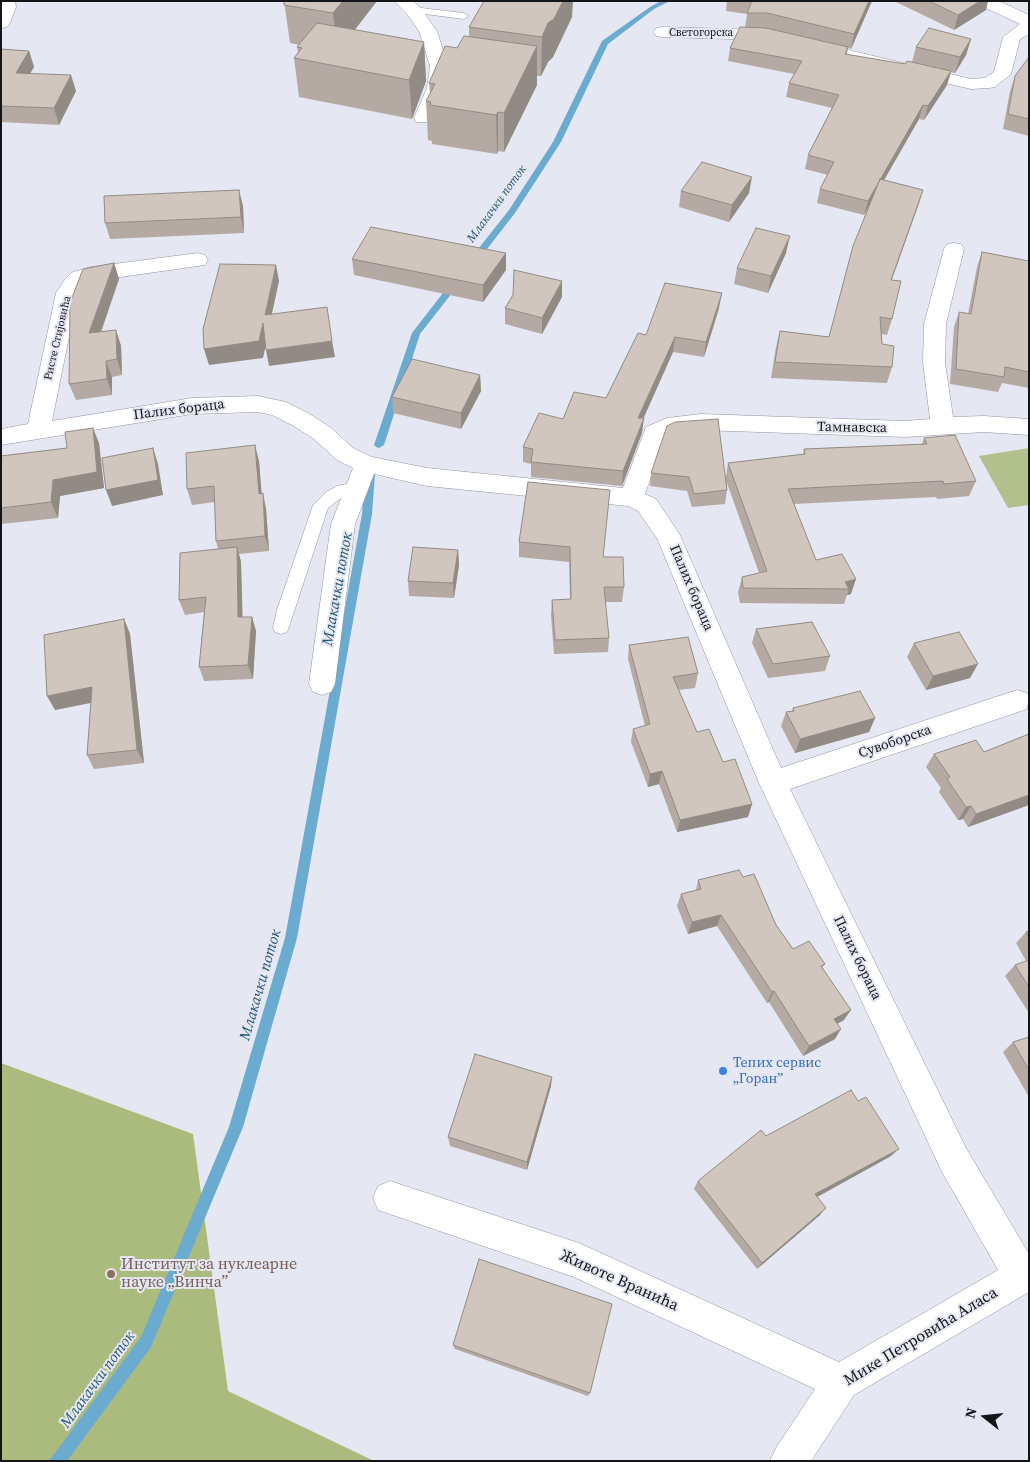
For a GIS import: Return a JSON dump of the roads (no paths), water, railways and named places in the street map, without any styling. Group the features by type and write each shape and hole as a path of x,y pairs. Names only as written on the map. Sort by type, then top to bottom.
{"street":[{"path":"1,23 7,7 7,1"},
{"path":"985,1 1029,24"},
{"path":"407,6 428,31 444,66 423,118"},
{"name":"Светогорска","path":"662,32 764,35 971,84 989,83 1002,74 1012,37 1029,24"},
{"path":"943,426 934,363 935,324 954,249"},
{"name":"Ристе Стијовића","path":"38,432 67,293 73,283 80,277 92,274 198,260"},
{"name":"Палих бораца","path":"1,437 192,406 258,404 278,408 322,433 345,454 361,476 427,477 632,498 647,506 668,535 772,783 954,1160 1025,1274"},
{"name":"Тамнавска","path":"632,498 654,433 667,426 701,422 905,429 984,424 1029,427"},
{"path":"322,684 343,524 361,476"},
{"name":"Сувоборска","path":"772,783 1017,701"},
{"name":"Животе Вранића","path":"390,1198 579,1261 841,1382"},
{"name":"Мике Петровића Аласа","path":"789,1461 841,1382 1025,1274"}],"lane":[{"path":"407,6 464,16"},
{"path":"281,627 284,610 321,505 361,476"}],"waterway":[{"name":"Млакачки поток","path":"474,260 512,211 557,142 605,43 652,8 667,1"},
{"name":"Млакачки поток","path":"379,445 416,333 456,282"},
{"name":"Млакачки поток","path":"57,1461 146,1342 236,1127 291,938 367,514 370,474"}],"place":[{"name":"Тепих сервис „Горан”","path":"723,1071"},
{"name":"Институт за нуклеарне науке „Винча”","path":"111,1274"}]}
